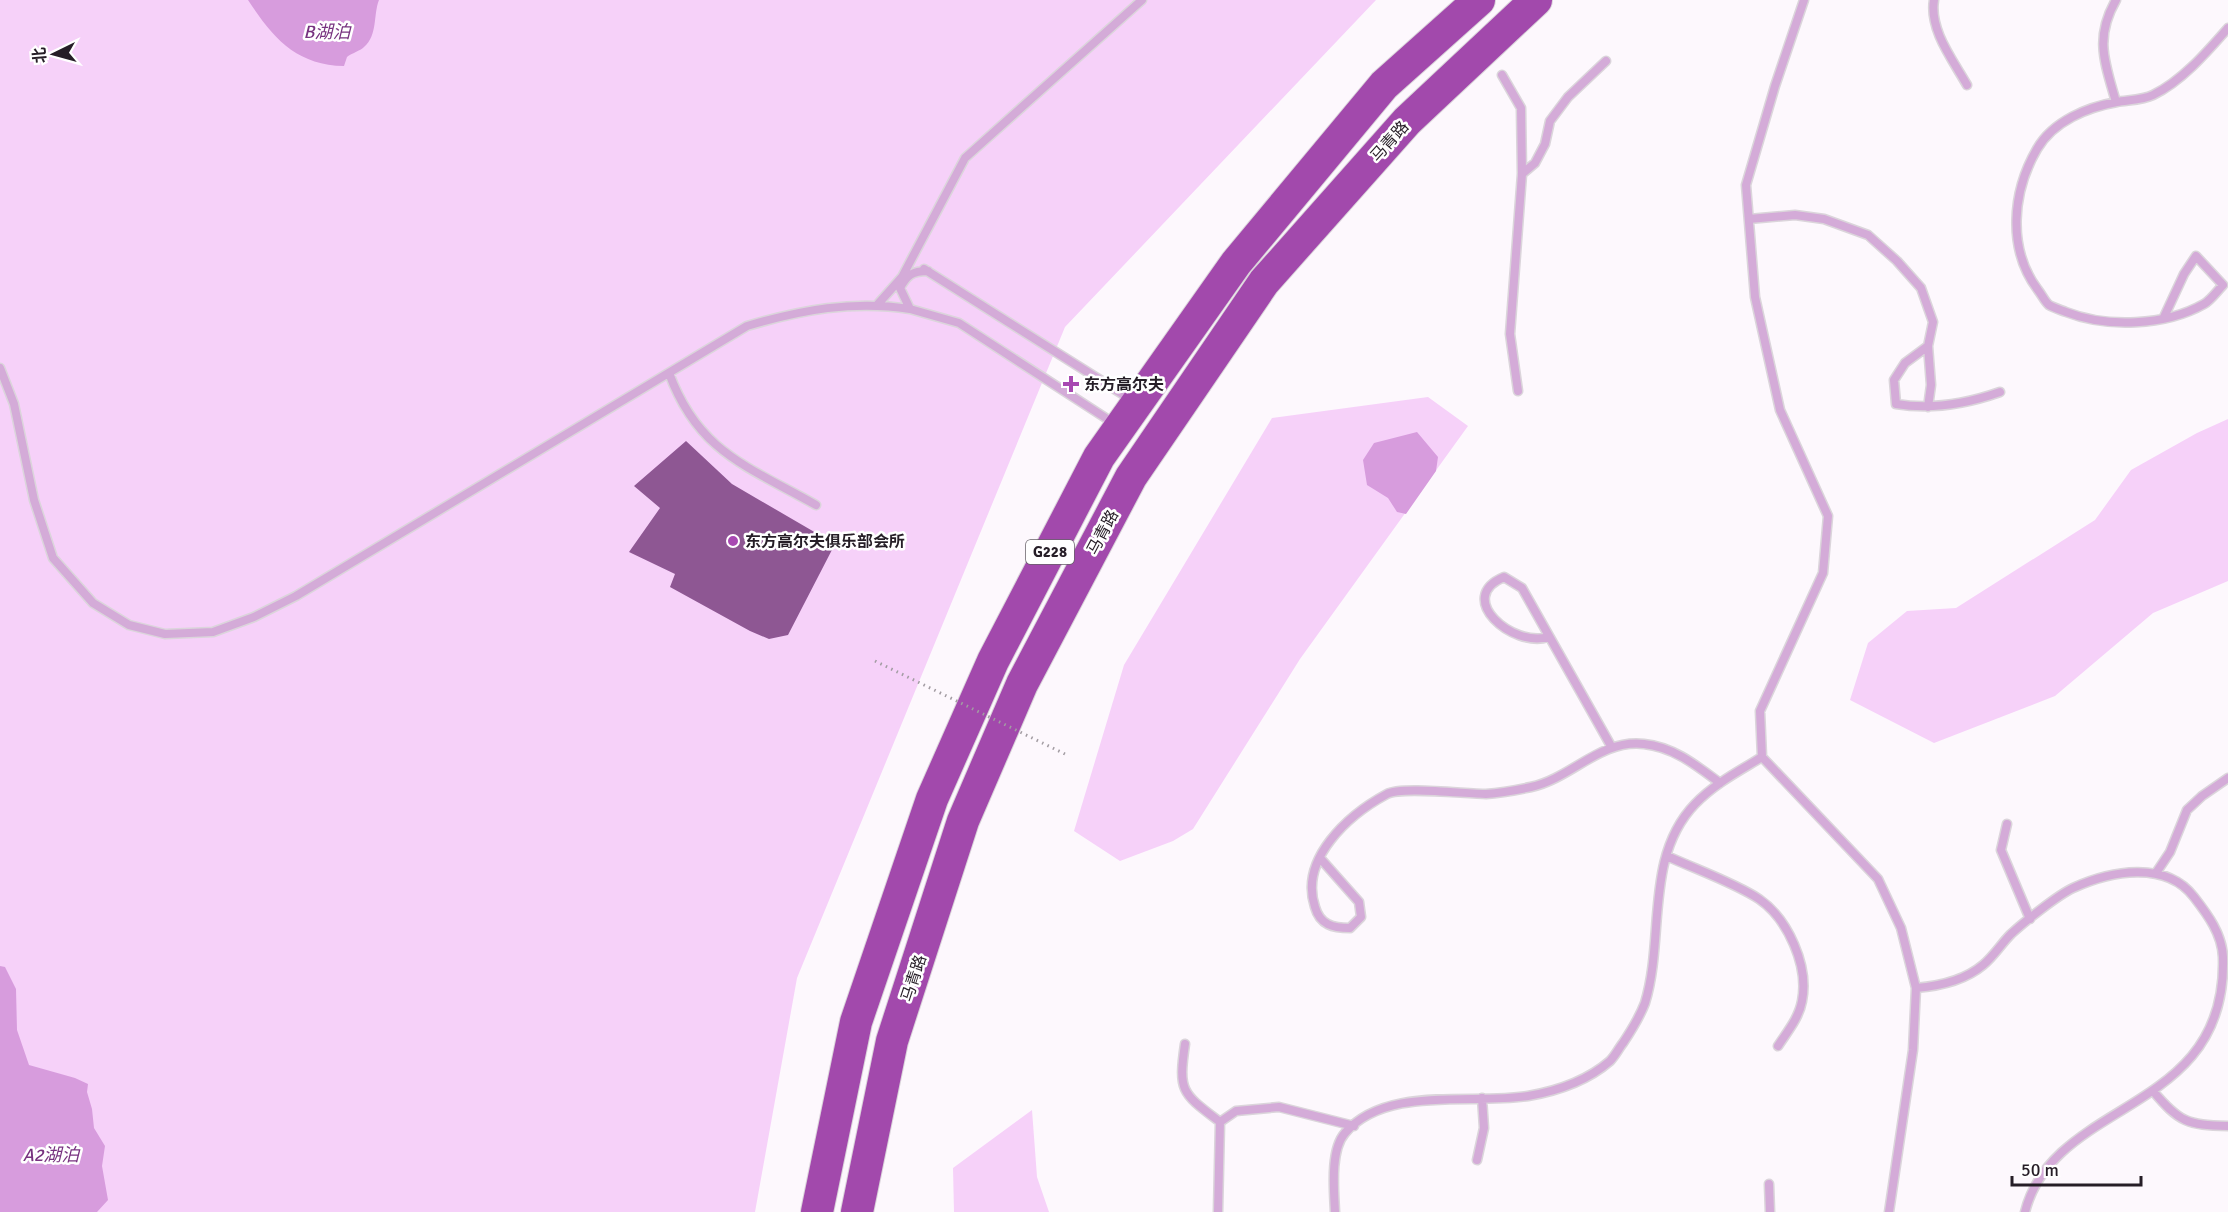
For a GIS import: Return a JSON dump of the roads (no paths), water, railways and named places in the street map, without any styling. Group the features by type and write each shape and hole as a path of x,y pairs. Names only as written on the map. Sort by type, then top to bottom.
{"highway":[{"name":"G228","path":"817,1212 856,1022 932,799 993,661 1099,457 1236,263 1384,85 1479,0"},
{"name":"马青路","path":"857,1212 892,1041 963,821 1022,684 1131,477 1264,282 1407,121 1536,0"}],"lane":[{"path":"878,304 902,277 912,261 965,158 1142,0"},
{"path":"1804,0 1774,86 1746,185 1755,297 1780,410 1828,516 1823,573 1760,711 1762,757 1878,879 1901,928 1916,988 1913,1050 1889,1212"},
{"path":"1934,0 1932,10 1938,34 1967,85"},
{"path":"2116,0 2102,33 2103,57 2116,102"},
{"path":"2164,317 2184,274 2196,256 2223,285 2206,303 2183,313 2164,317 2114,323 2084,318 2050,305 2030,279 2018,249 2016,216 2024,179 2038,147 2060,123 2116,102 2152,96 2182,75 2228,28"},
{"path":"1522,174 1535,163 1545,144 1550,121 1568,97 1606,61"},
{"path":"1502,75 1521,108 1522,174 1510,334 1518,391"},
{"path":"1749,219 1795,215 1824,219 1868,235 1897,261 1921,288 1933,322 1928,346 1931,385 1928,407"},
{"path":"912,261 1128,415"},
{"path":"910,309 900,288 906,276 916,271 928,271"},
{"path":"0,368 14,404 34,500 53,558 93,603 129,625 165,634 213,632 254,617 296,596 747,326 794,312 878,304 910,309 959,323 1128,415"},
{"path":"1928,346 1905,363 1894,380 1896,404 1928,407 1971,402 2000,392"},
{"path":"669,373 691,421 724,454 816,505"},
{"path":"1548,637 1528,639 1500,625 1491,616 1485,604 1486,591 1492,582 1504,577 1522,588 1611,746"},
{"path":"1320,858 1359,902 1361,917 1350,928 1333,928 1318,916 1310,894 1314,869 1320,858 1331,838 1362,810 1389,792 1489,794 1534,786 1611,746 1645,744 1684,756 1720,783"},
{"path":"1335,1212 1333,1168 1344,1134 1370,1113 1406,1102 1527,1096 1579,1082 1611,1060 1629,1034 1644,1004 1653,964 1657,905 1671,841 1694,804 1720,783 1762,757"},
{"path":"2156,873 2170,852 2187,810 2202,796 2228,778"},
{"path":"2007,824 2001,850 2030,920"},
{"path":"1667,856 1759,899 1780,917 1802,970 1802,1001 1794,1023 1778,1046"},
{"path":"1916,988 1943,986 1983,965 2012,934 2072,888 2134,872 2164,874 2189,890 2212,921 2223,955 2222,995 2207,1040 2182,1070 2050,1161 2025,1212"},
{"path":"2217,937 2228,935"},
{"path":"1185,1044 1180,1074 1186,1096 1220,1122"},
{"path":"2153,1091 2172,1114 2189,1122 2197,1125 2228,1126"},
{"path":"1477,1160 1484,1128 1482,1098"},
{"path":"1220,1122 1236,1111 1279,1107 1354,1126"},
{"path":"1218,1212 1220,1122"},
{"path":"1769,1184 1770,1212"}],"water":[{"name":"B湖泊","path":"248,0 379,0 371,37 362,48 347,57 344,66 312,61 287,47 267,26"},
{"path":"1417,432 1438,457 1436,471 1406,514 1397,512 1388,498 1367,485 1363,460 1374,443"},
{"name":"A2湖泊","path":"0,966 5,967 16,989 17,1030 29,1065 88,1084 87,1092 94,1128 105,1146 102,1166 108,1200 97,1212 0,1212"}],"place":[{"name":"东方高尔夫","path":"1071,384"},
{"name":"东方高尔夫俱乐部会所","path":"733,541"}]}
